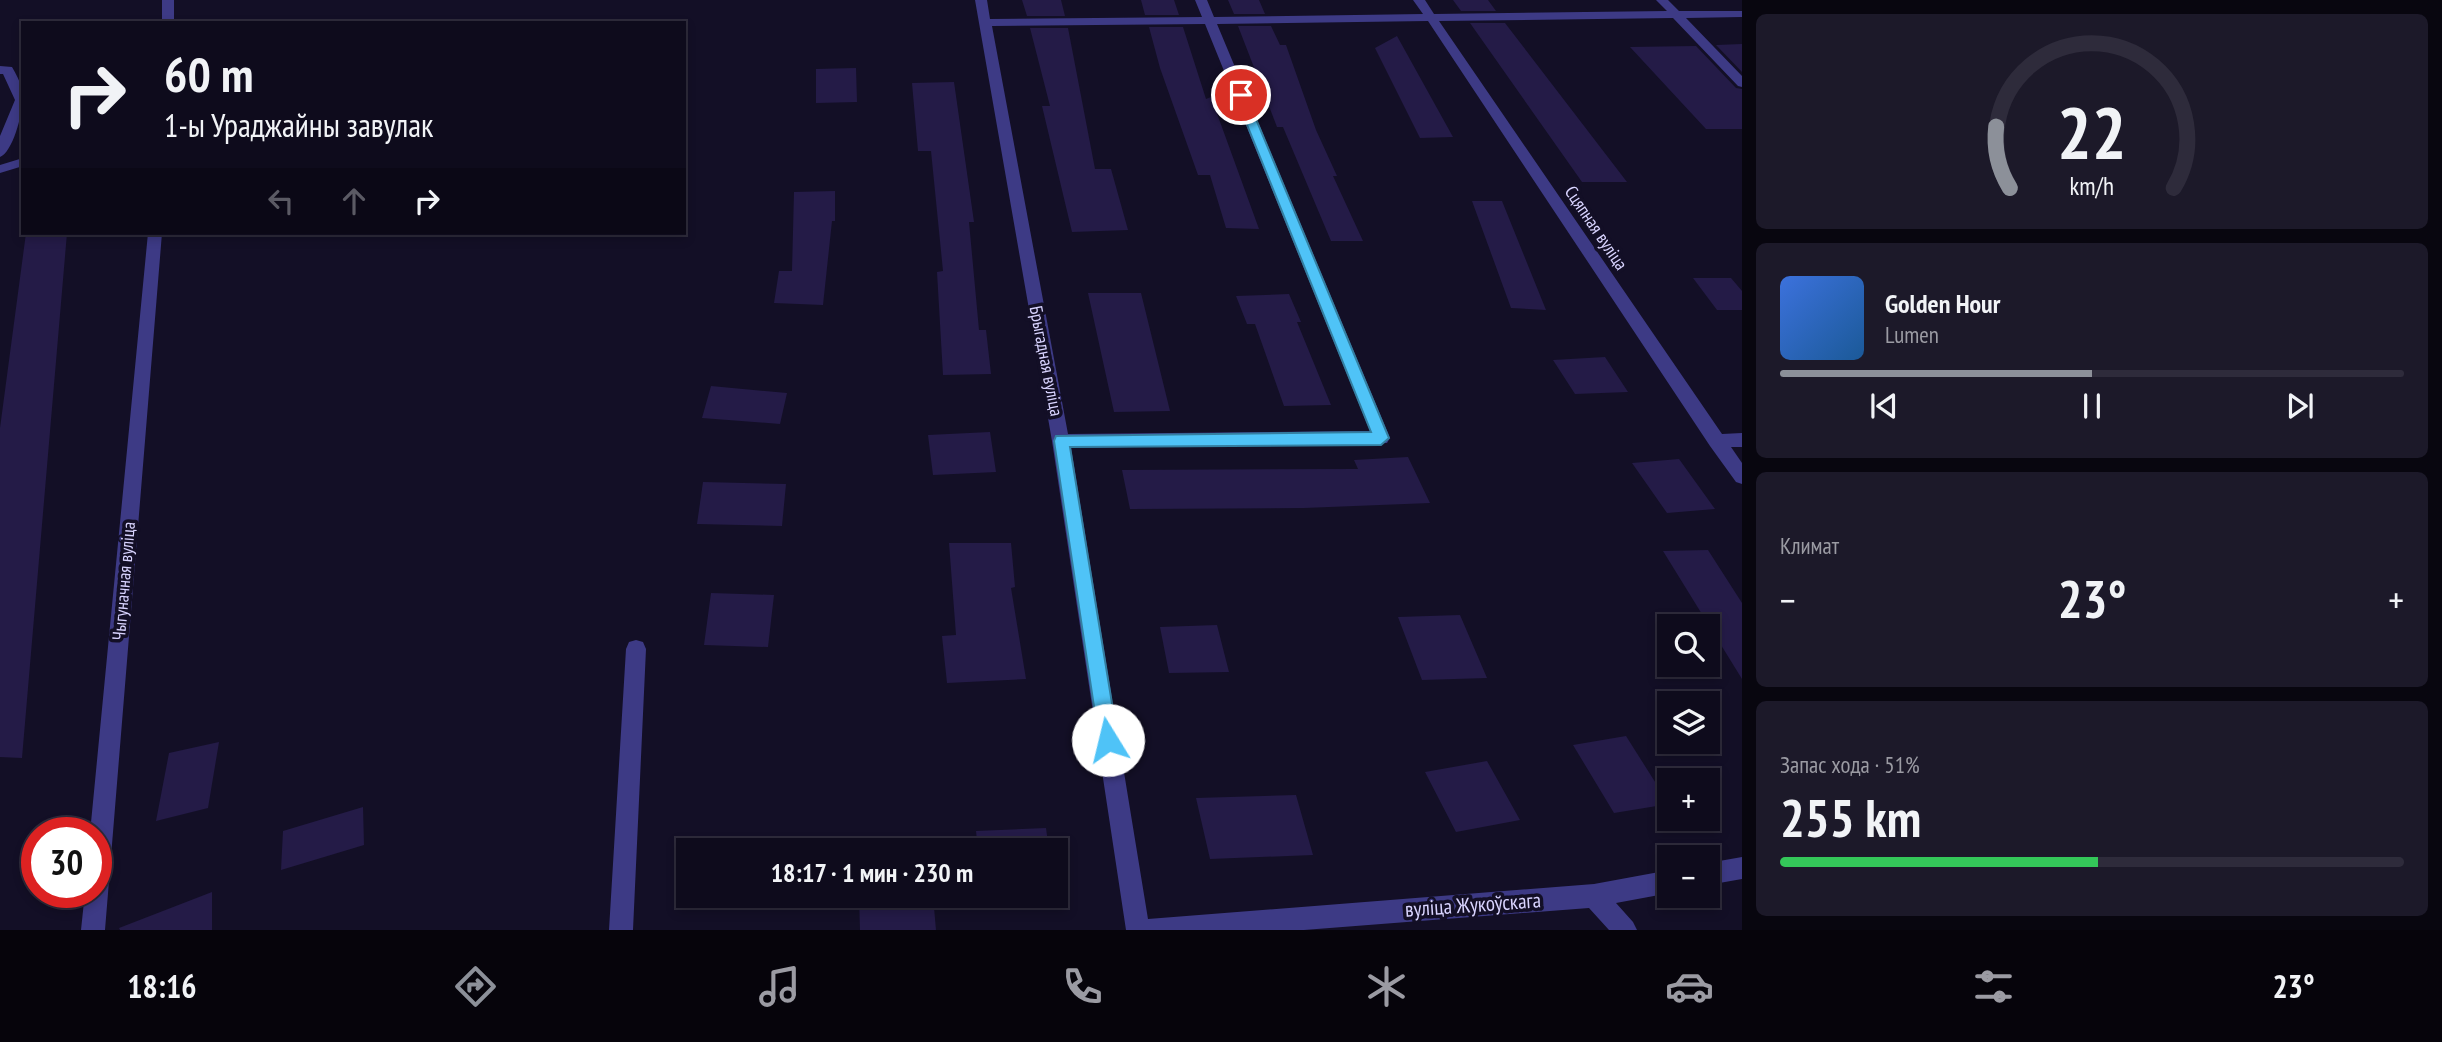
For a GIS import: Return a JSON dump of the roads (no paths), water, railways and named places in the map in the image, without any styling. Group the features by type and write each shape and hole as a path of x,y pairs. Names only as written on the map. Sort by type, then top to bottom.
{"street":[{"path":"168,0 168,21"},
{"name":"Брыгадная вуліца","path":"981,0 1061,441 1138,930"},
{"path":"1061,441 1381,438 1202,0"},
{"name":"Сцяпная вуліца","path":"1419,0 1742,477"},
{"path":"1662,0 1742,83"},
{"path":"984,23 1742,14"},
{"path":"0,70 8,70 21,100 0,153"},
{"path":"0,169 21,163"},
{"name":"Чыгуначная вуліца","path":"93,930 155,235"},
{"path":"1716,441 1742,440"},
{"path":"621,930 636,649"},
{"path":"1720,872 1742,867"},
{"name":"вуліца Жукоўскага","path":"1150,930 1594,896 1657,884"},
{"path":"1594,896 1625,930"}]}
